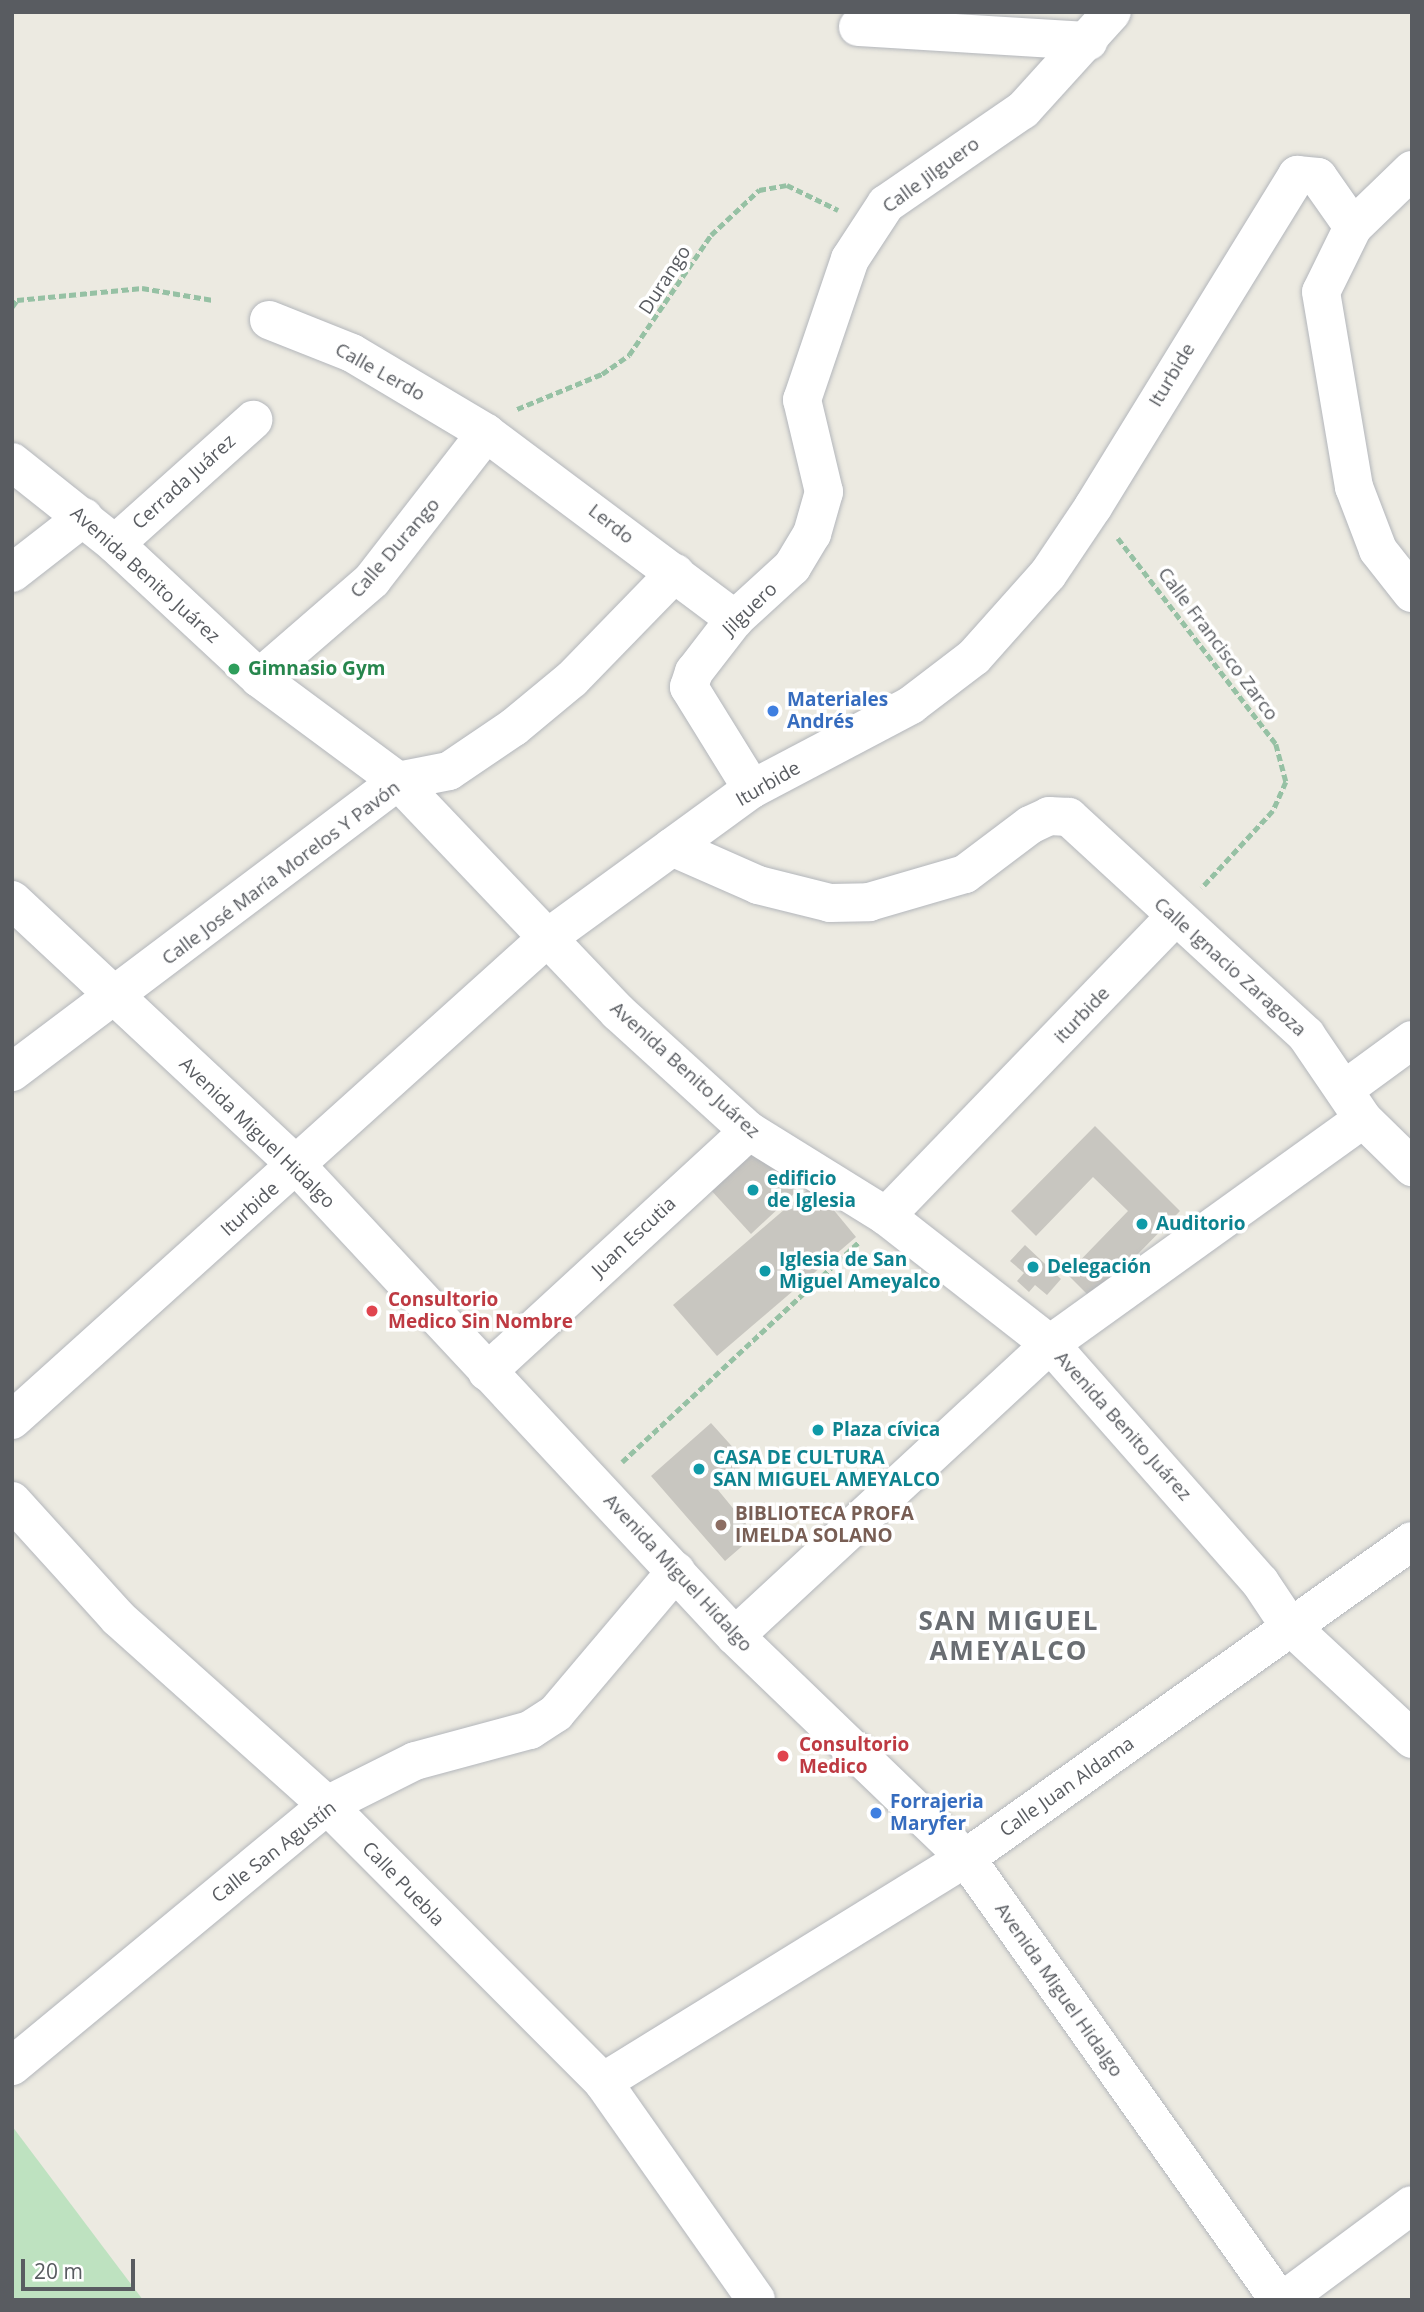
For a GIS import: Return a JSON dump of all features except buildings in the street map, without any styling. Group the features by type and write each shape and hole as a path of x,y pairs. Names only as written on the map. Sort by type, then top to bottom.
{"street":[{"path":"858,27 1100,27"},
{"name":"Calle Jilguero","path":"803,417 807,379 867,226 886,204 1023,110 1100,27"},
{"path":"1412,170 1353,227 1321,292 1322,325 1354,487 1378,550 1412,593"},
{"name":"Iturbide","path":"12,1420 297,1167 546,939 752,789 911,705 974,657 1048,574 1093,507 1297,175 1318,177 1353,227"},
{"name":"Calle Lerdo","path":"269,320 352,353 486,433"},
{"name":"Jilguero","path":"752,789 690,687 694,672 734,619 792,567 812,534 824,492 821,460 803,417"},
{"name":"Cerrada Juárez","path":"115,544 253,420"},
{"name":"Lerdo","path":"486,433 734,619"},
{"name":"Calle Durango","path":"258,678 372,580 486,433"},
{"name":"Avenida Benito Juárez","path":"12,462 115,544 258,678 398,782 546,939 749,1131 886,1216 1050,1344 1260,1582 1288,1624 1412,1739"},
{"path":"12,573 84,517"},
{"name":"Calle José María Morelos Y Pavón","path":"12,1072 113,1000 398,782 449,771 514,727 572,679 675,573"},
{"name":"Calle Ignacio Zaragoza","path":"672,847 758,885 830,903 869,902 965,874 1030,825 1049,816 1069,817 1093,833 1173,919 1306,1035 1354,1104 1412,1167"},
{"name":"Avenida Miguel Hidalgo","path":"12,900 113,1000 297,1167 736,1636 966,1858 1279,2300"},
{"name":"iturbide","path":"886,1216 1173,919"},
{"path":"736,1636 1050,1344 1354,1104 1412,1040"},
{"name":"Juan Escutia","path":"487,1372 749,1131"},
{"name":"Calle Puebla","path":"12,1501 118,1618 327,1805 603,2082 757,2300"},
{"name":"Calle Juan Aldama","path":"603,2082 966,1858 1288,1624 1341,1597 1412,1541"},
{"name":"Calle San Agustín","path":"12,2066 327,1805 415,1761 530,1730 556,1713 677,1571"},
{"path":"1284,2300 1412,2205"}],"path":[{"name":"Durango","path":"486,433 513,411 602,374 629,355 711,235 759,190 787,185 867,226"},
{"path":"12,307 17,300 142,288 212,300"},
{"name":"Calle Francisco Zarco","path":"1093,507 1276,744 1286,782 1273,811 1173,919"},
{"path":"596,1487 886,1216"}],"green space":[{"path":"12,2126 143,2300 12,2300"}],"place":[{"name":"Gimnasio Gym","path":"234,669"},
{"name":"Materiales Andrés","path":"773,711"},
{"name":"edificio de Iglesia","path":"753,1190"},
{"name":"Auditorio","path":"1142,1224"},
{"name":"Delegación","path":"1033,1267"},
{"name":"Iglesia de San Miguel Ameyalco","path":"765,1271"},
{"name":"Consultorio Medico Sin Nombre","path":"372,1311"},
{"name":"Plaza cívica","path":"818,1430"},
{"name":"CASA DE CULTURA SAN MIGUEL AMEYALCO","path":"699,1469"},
{"name":"BIBLIOTECA PROFA IMELDA SOLANO","path":"721,1525"},
{"name":"Consultorio Medico","path":"783,1756"},
{"name":"Forrajeria Maryfer","path":"876,1813"}],"district":[{"name":"SAN MIGUEL AMEYALCO","path":"1009,1636"}]}
